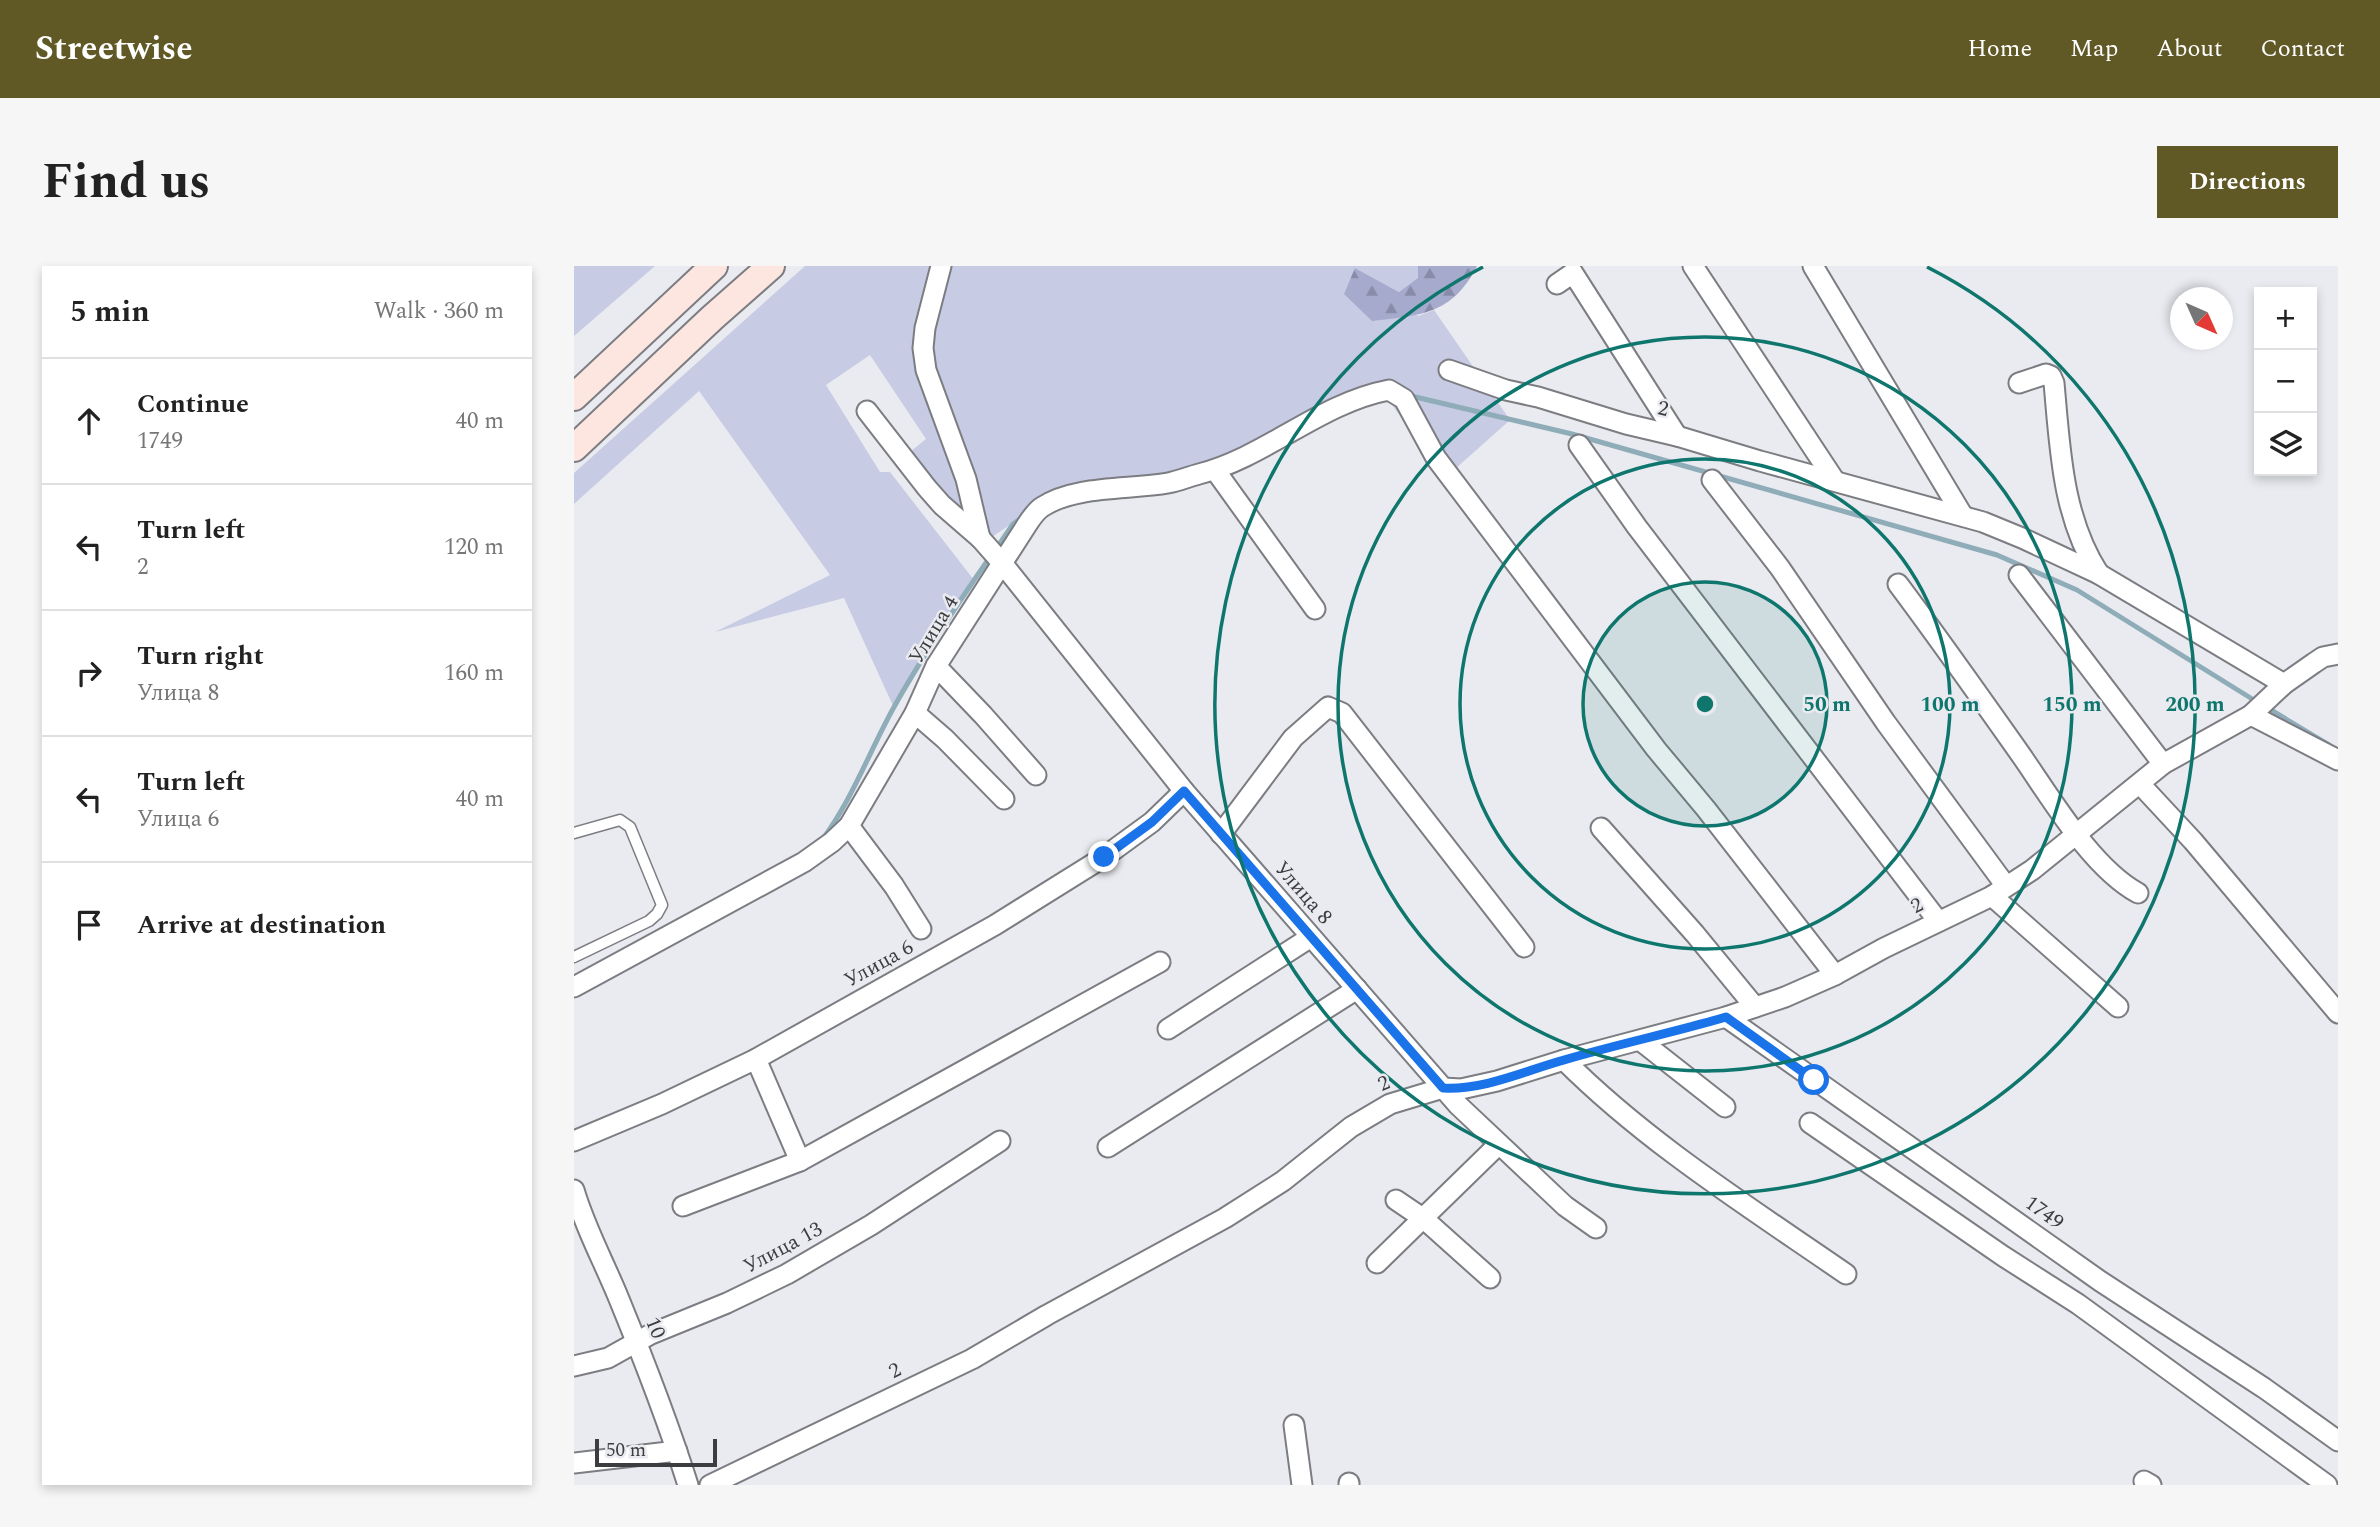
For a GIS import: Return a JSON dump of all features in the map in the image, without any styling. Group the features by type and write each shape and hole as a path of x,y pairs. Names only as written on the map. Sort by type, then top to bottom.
{"street":[{"path":"574,397 714,266"},
{"path":"574,448 771,266"},
{"path":"941,266 925,328 926,370 967,479 980,538"},
{"path":"1693,266 1835,481"},
{"path":"1813,266 1963,516"},
{"path":"1556,284 1573,273 1677,436"},
{"name":"2","path":"1449,370 1506,390 1963,516 2022,538 2099,574 2284,684"},
{"path":"2019,383 2046,374 2051,376 2054,383 2064,481 2077,532 2085,553 2099,574"},
{"name":"Улица 4","path":"574,987 804,862 832,842 849,825 915,713 936,666 1040,508 1060,498 1167,483 1215,470 1366,394 1389,390 1404,399 1444,468 1656,750 1706,809 1835,975"},
{"name":"Улица 8","path":"867,411 942,505 980,538 1002,563 1184,791 1458,1105 1565,1206 1596,1228"},
{"path":"1579,445 1637,527 1938,921"},
{"path":"1215,470 1315,609"},
{"path":"1712,480 1780,568 1999,891 2118,1007"},
{"path":"2019,575 2163,764"},
{"path":"1898,584 2076,833 2112,875 2138,893"},
{"name":"2","path":"710,1485 972,1359 1047,1315 1225,1219 1283,1181 1351,1127 1390,1104 1443,1088 1461,1089 1497,1081 1564,1060 1726,1017 1785,997 1835,975 1999,891 2032,870 2163,764 2250,715 2284,684 2323,657 2338,654"},
{"path":"936,666 1036,775"},
{"path":"1221,834 1293,738 1328,708 1335,710 1351,723 1524,947"},
{"path":"915,713 945,739 1004,799"},
{"path":"2250,715 2338,760"},
{"path":"2140,784 2193,841 2338,1013"},
{"name":"Улица 6","path":"574,1140 662,1104 756,1059 995,925 1095,863 1152,822 1184,791"},
{"path":"849,825 894,886 921,929"},
{"path":"1601,828 1695,934 1755,1007"},
{"path":"1168,1029 1311,937"},
{"path":"683,1206 800,1161 1160,962"},
{"path":"1108,1147 1357,989"},
{"name":"1749","path":"1726,1017 2101,1281 2264,1388 2338,1441"},
{"path":"1641,1041 1725,1107"},
{"path":"756,1059 800,1161"},
{"path":"1564,1060 1597,1093 1648,1135 1846,1274"},
{"path":"1810,1123 2003,1256 2078,1304 2328,1485"},
{"name":"Улица 13","path":"574,1366 608,1358 637,1342 787,1274 871,1225 1000,1141"},
{"path":"1377,1263 1499,1144"},
{"name":"10","path":"574,1190 588,1233 637,1342 688,1485"},
{"path":"1396,1200 1424,1219 1490,1278"},
{"path":"1294,1425 1302,1485"},
{"path":"574,1463 677,1451"}],"lane":[{"path":"574,833 620,820 625,822 630,827 662,905 649,921 574,957"}],"shaded area":[{"path":"574,266 655,266 574,336"},
{"path":"805,266 1418,266 1419,278 1399,292 1355,268 1418,316 1434,310 1510,420 1445,478 1383,392 1262,457 1043,502 989,539 905,456 926,439 870,355 826,385 880,472 890,472 974,580 949,615 894,708 844,598 715,632 830,575 699,391 574,504 574,473"}],"green space":[{"path":"1418,266 1477,266 1457,294 1446,303 1434,310 1406,317 1372,321 1344,294 1355,268 1399,292 1418,278"}],"waterway":[{"path":"1407,395 1572,434 1997,555 2077,590 2257,702"},
{"path":"996,549 1013,524 1023,517"},
{"path":"822,840 843,808 905,688 990,557"},
{"path":"2266,707 2329,745"}],"route":[{"path":"1104,857 1152,822 1184,791 1443,1088 1461,1089 1497,1081 1564,1060 1726,1017 1814,1080"}]}
